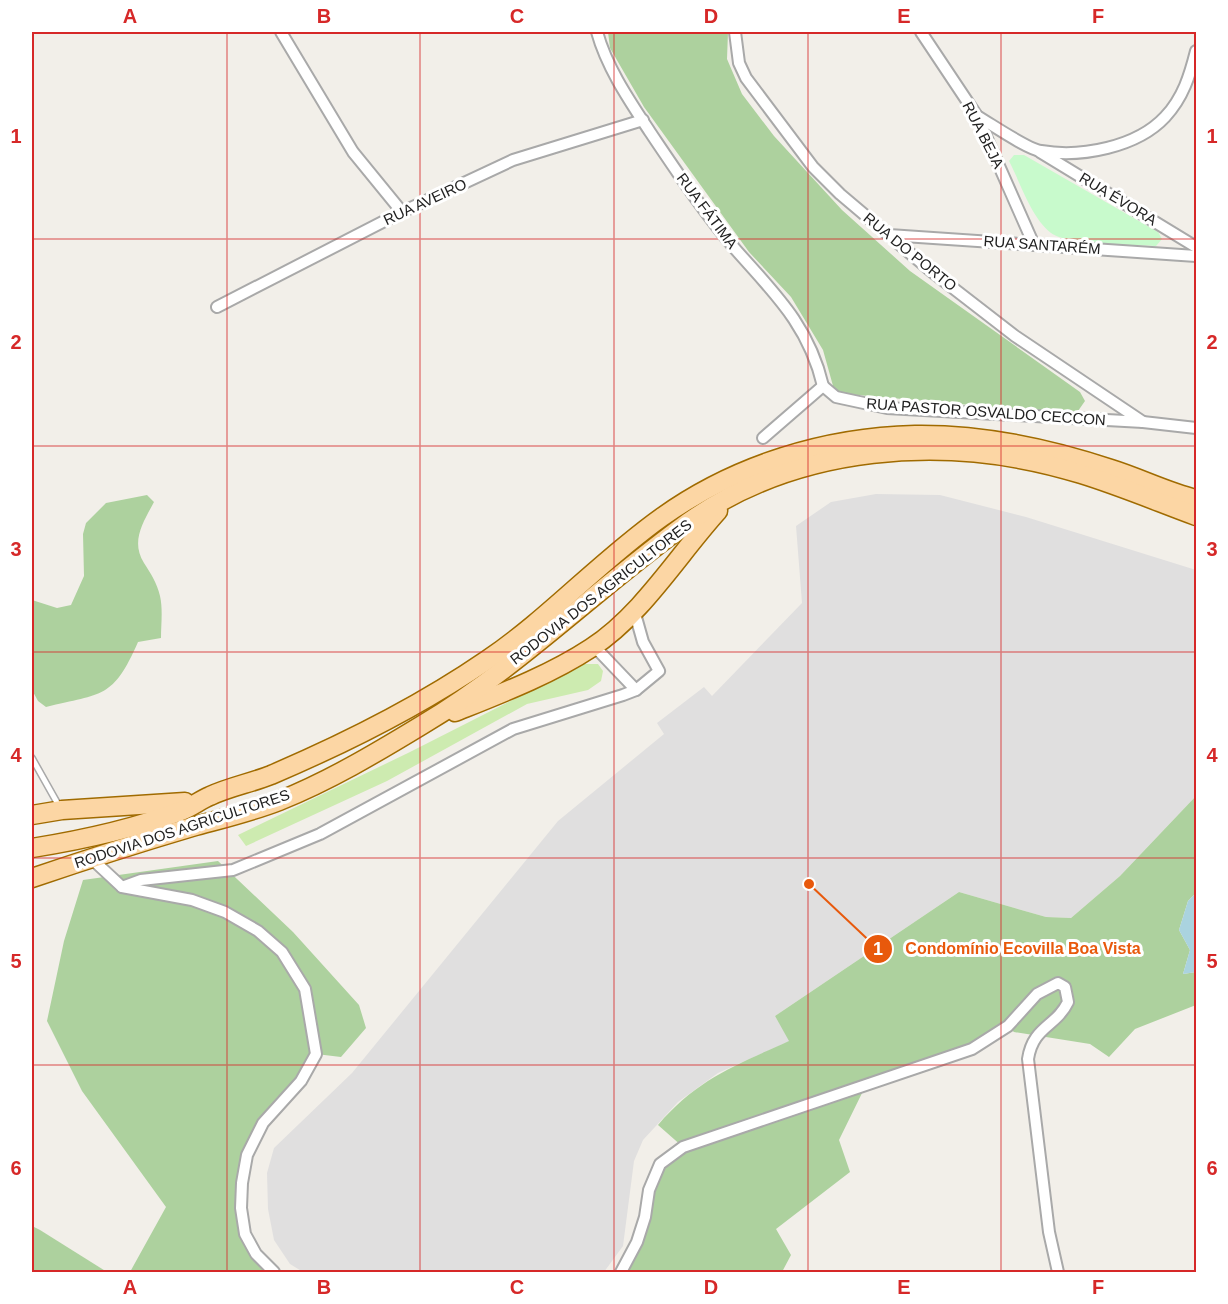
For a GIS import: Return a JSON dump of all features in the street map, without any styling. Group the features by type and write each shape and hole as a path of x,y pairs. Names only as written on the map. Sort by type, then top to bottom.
{"main road":[{"name":"RODOVIA DOS AGRICULTORES","path":"32,848 149,822 186,809 210,796 302,762 395,716 513,642 662,517 720,481 750,467 825,446 861,440 914,435 970,437 1036,447 1112,469 1197,499"},
{"name":"RODOVIA DOS AGRICULTORES","path":"32,878 278,802 341,772 425,723 540,643 681,526 734,494 793,470 872,453 940,449 995,454 1080,473 1197,516"},
{"path":"425,723 497,695 594,646 634,610 734,494"},
{"path":"32,815 62,810 177,804 210,796"}],"street":[{"path":"281,32 353,152 402,212"},
{"name":"RUA FÁTIMA","path":"597,32 602,51 643,120 705,211 793,315 808,342 823,386"},
{"name":"RUA DO PORTO","path":"735,32 740,63 757,95 813,167 840,194 888,235 1034,350 1143,422"},
{"name":"RUA BEJA","path":"921,32 977,116 1034,244"},
{"path":"1039,151 1088,151 1136,137 1151,128 1165,117 1178,99 1189,80 1197,51"},
{"name":"RUA ÉVORA","path":"977,116 1197,247"},
{"name":"RUA AVEIRO","path":"217,307 402,212 513,160 643,120"},
{"name":"RUA SANTARÉM","path":"888,235 1197,256"},
{"path":"763,438 823,386"},
{"name":"RUA PASTOR OSVALDO CECCON","path":"823,386 836,398 886,408 1143,422 1197,428"},
{"path":"122,887 148,879 233,870 320,834 513,729 589,708 636,690 659,671 643,642 634,610"},
{"path":"594,646 636,690"},
{"path":"92,859 122,887 160,892 225,912 258,931 282,952 305,989 316,1054 301,1081 263,1123 247,1155 242,1184 241,1208 245,1234 256,1254 274,1272"},
{"path":"621,1272 637,1242 645,1217 649,1190 657,1171 666,1159 683,1147 972,1049 1008,1026 1037,994 1058,983 1068,993 1068,1002 1062,1013 1040,1030 1033,1040 1028,1059 1049,1232 1058,1272"}],"lane":[{"path":"32,758 62,810"}],"shaded area":[{"path":"876,494 940,495 1026,517 1196,570 1196,796 1120,876 1071,918 1046,917 959,892 775,1016 790,1041 718,1073 678,1102 643,1140 634,1161 623,1246 604,1272 303,1272 290,1264 274,1240 268,1209 267,1173 274,1148 352,1073 558,821 664,734 657,723 704,687 712,696 802,603 796,526 831,502"}],"green space":[{"path":"608,32 728,32 727,59 742,94 774,136 842,210 910,271 1080,392 1085,401 1078,411 1025,410 835,393 823,350 791,297 749,252 644,107 610,48"},
{"path":"1014,155 1024,155 1158,232 1162,239 1156,246 1118,245 1071,240 1051,233 1027,200 1009,161"},
{"path":"147,495 154,502 140,531 138,547 160,596 161,638 138,642 121,674 104,691 46,707 38,701 32,690 32,600 57,608 71,605 84,576 83,534 86,523 106,503"},
{"path":"583,664 598,664 603,671 601,681 588,690 527,704 387,781 246,846 238,835 410,752"},
{"path":"1196,796 1196,893 1188,901 1179,930 1190,950 1183,974 1196,972 1196,1005 1135,1029 1109,1057 1090,1044 1014,1032 1007,1026 991,1038 865,1087 839,1140 850,1172 776,1229 791,1255 782,1272 621,1272 657,1171 683,1147 658,1125 687,1096 718,1075 789,1041 775,1016 959,892 1046,917 1071,918 1120,876"},
{"path":"218,861 293,932 359,1005 366,1028 341,1057 316,1054 263,1123 247,1155 245,1234 274,1272 130,1272 166,1207 82,1091 47,1021 64,941 83,880"},
{"path":"32,1226 40,1230 107,1272 32,1272"}],"water":[{"path":"1196,893 1196,972 1183,974 1190,950 1179,930 1188,901"}],"place":[{"name":"Condomínio Ecovilla Boa Vista","path":"809,884"}]}
